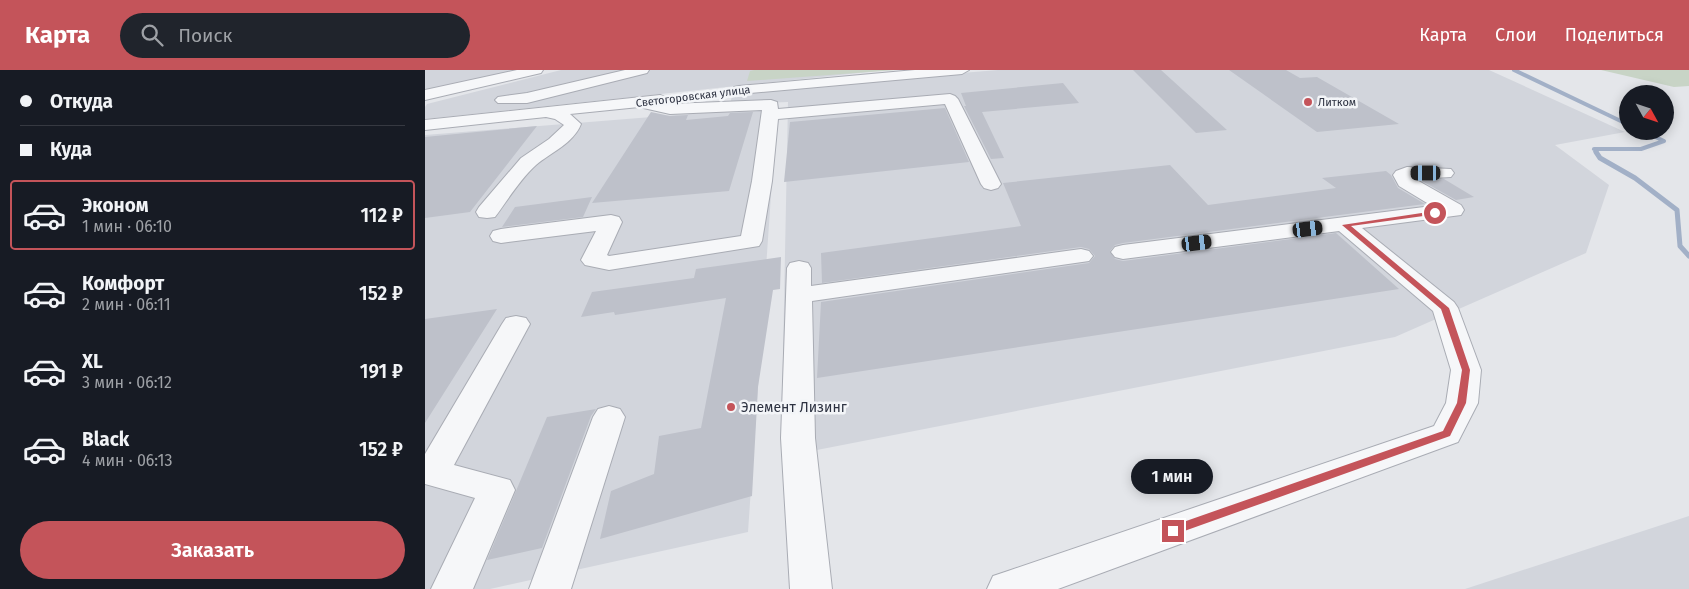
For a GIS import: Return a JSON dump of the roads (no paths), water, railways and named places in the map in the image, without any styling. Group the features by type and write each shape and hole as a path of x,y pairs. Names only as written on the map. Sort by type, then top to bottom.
{"street":[{"path":"425,93 536,70"},
{"path":"490,102 527,98 642,70"},
{"name":"Светогоровская улица","path":"425,125 641,103 746,89 962,70"},
{"path":"425,93 445,75"},
{"path":"770,115 950,99 991,184"},
{"path":"501,236 615,213 593,260 609,263 751,241 762,180 771,105 670,109 641,103"},
{"path":"487,212 528,162 555,143 572,127 573,124 561,116 549,113"},
{"path":"1123,252 1453,210 1406,182 1403,175 1407,173 1444,173"},
{"path":"1008,589 1446,434 1461,403 1466,370 1445,308 1345,225"},
{"path":"811,589 798,438 799,282 1081,256"},
{"path":"452,589 497,490 432,473 516,324"},
{"path":"550,589 609,417"}],"waterway":[{"path":"1514,70 1619,120"},
{"path":"1597,153 1594,149 1641,149 1664,141 1662,140"},
{"path":"1596,152 1600,158 1635,178 1677,210 1680,246 1689,256"}],"place":[{"name":"Литком","path":"1308,102"},
{"name":"Элемент Лизинг","path":"731,407"}]}
